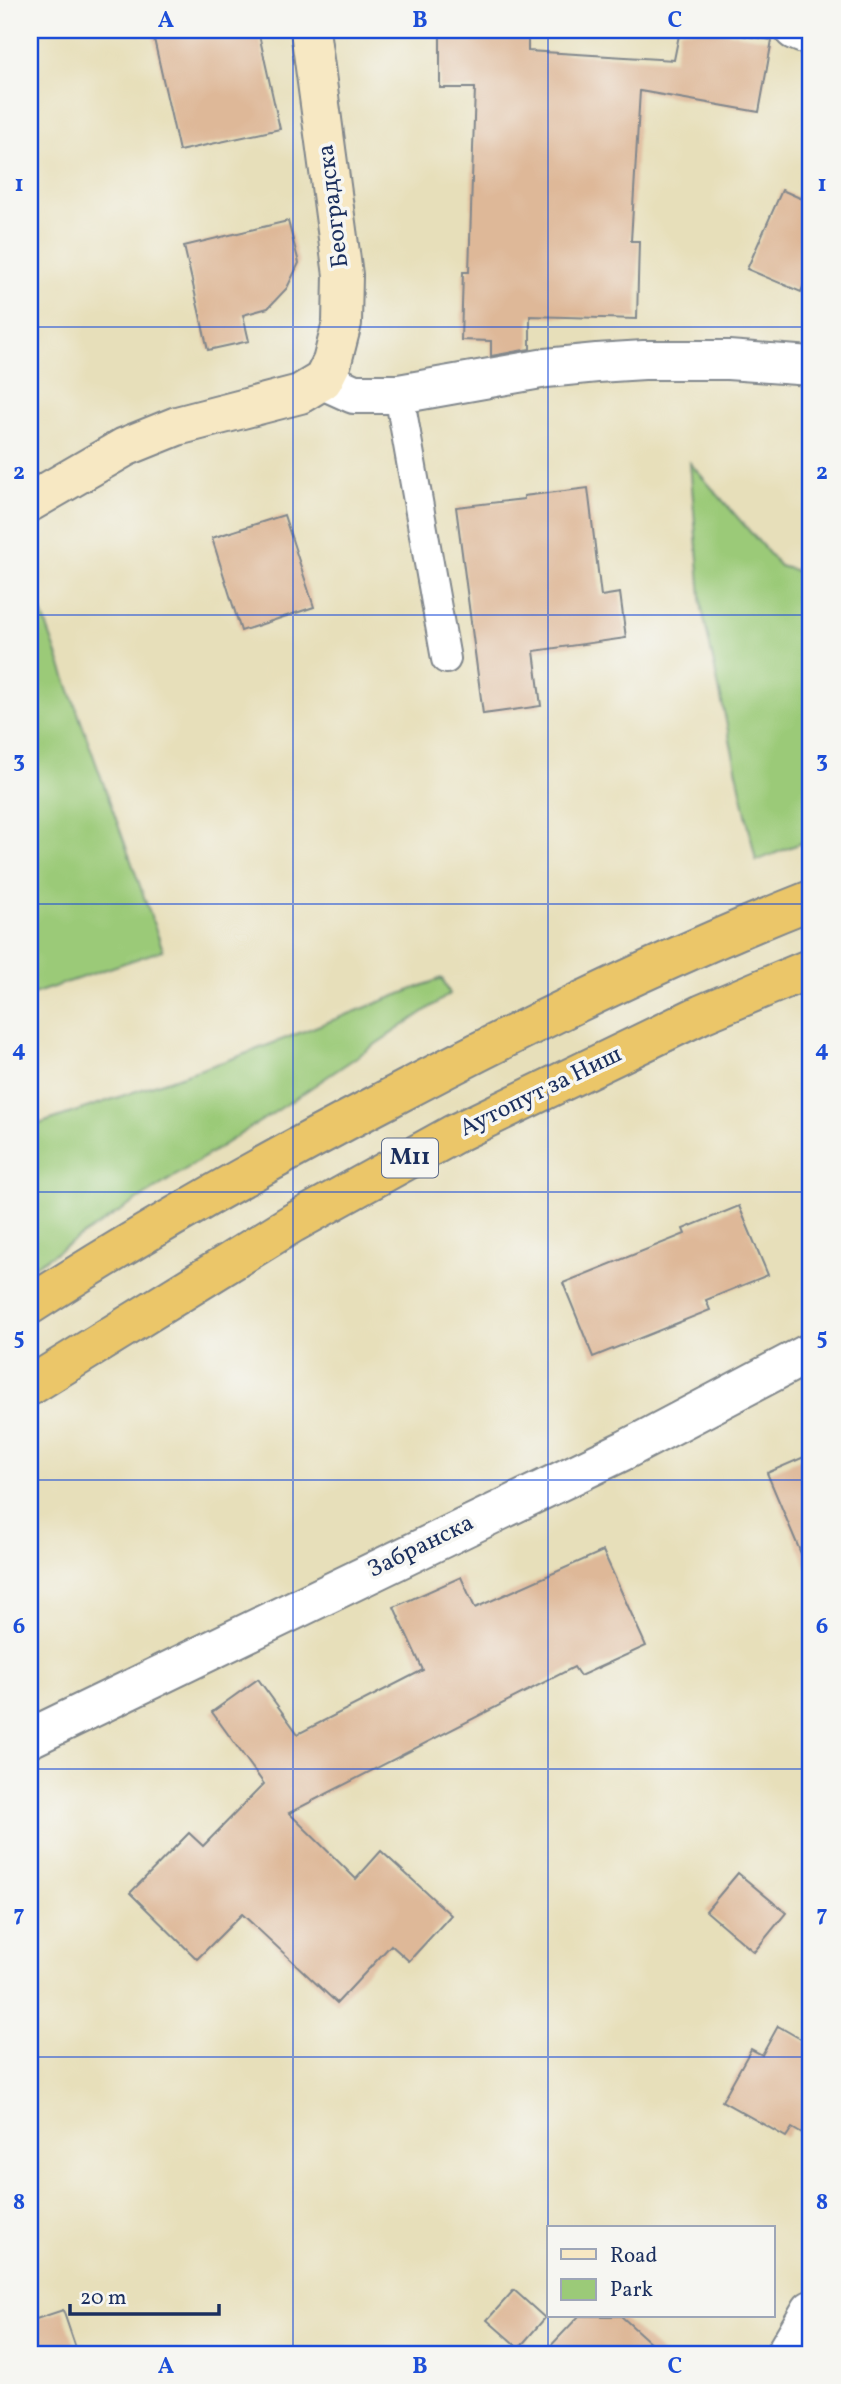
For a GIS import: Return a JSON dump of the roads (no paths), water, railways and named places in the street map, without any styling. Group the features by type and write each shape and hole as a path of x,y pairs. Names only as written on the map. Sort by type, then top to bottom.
{"highway":[{"name":"M11","path":"30,1305 195,1204 470,1055 630,976 811,900"},
{"name":"Аутопут за Ниш","path":"30,1386 293,1223 454,1134 702,1014 811,968"}],"street":[{"name":"Београдска","path":"310,30 343,275 342,323 332,362 323,380"},
{"path":"30,502 125,447 177,426 300,394 323,380 354,394 399,394 546,368 597,363 728,360 811,366"},
{"name":"Забранска","path":"30,1738 625,1450 811,1352"},
{"path":"785,2354 811,2310"}],"lane":[{"path":"399,394 446,659"}]}
